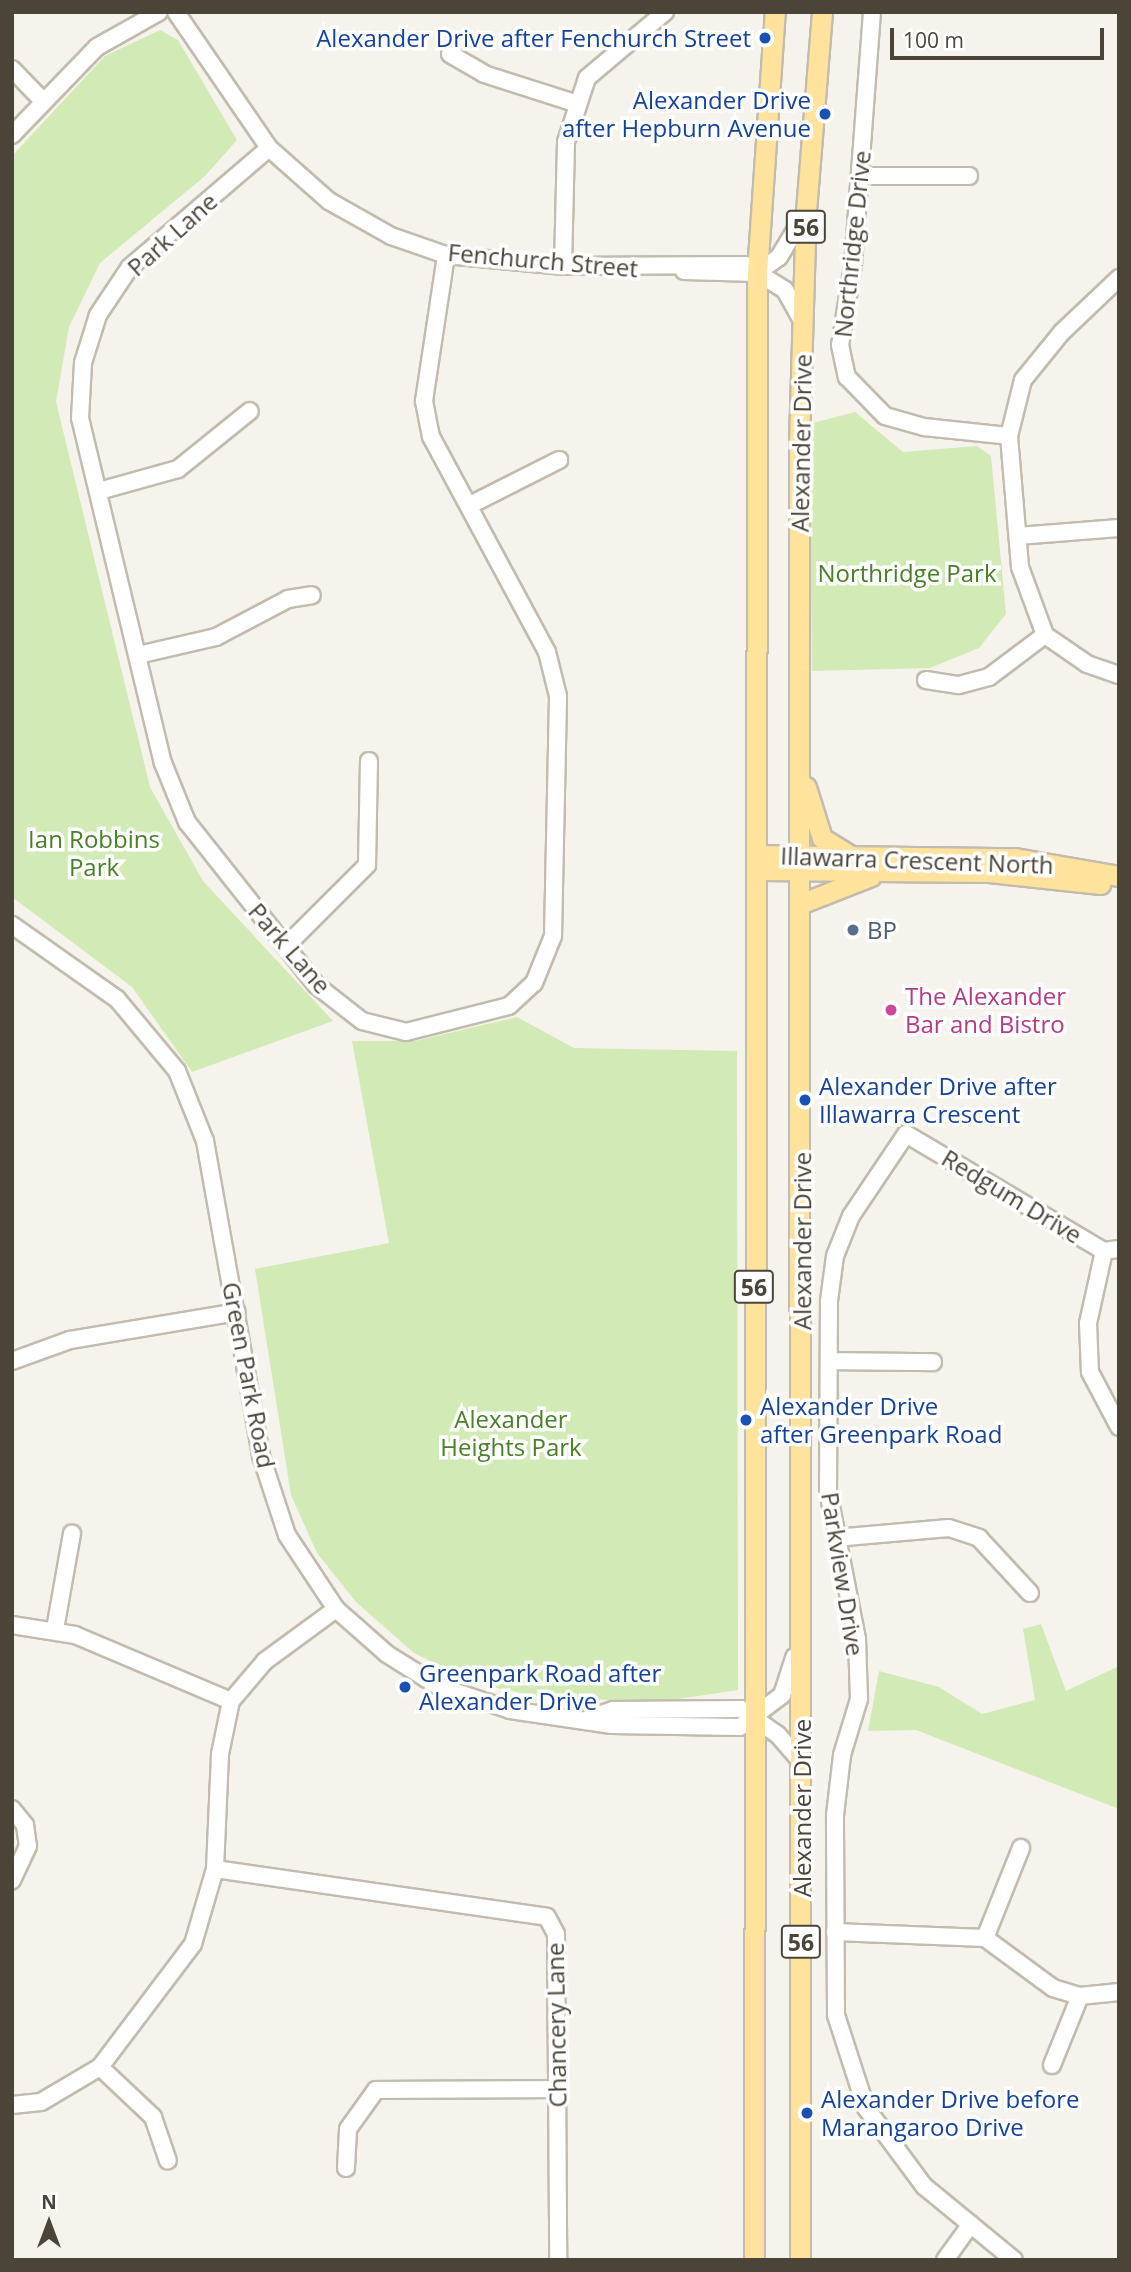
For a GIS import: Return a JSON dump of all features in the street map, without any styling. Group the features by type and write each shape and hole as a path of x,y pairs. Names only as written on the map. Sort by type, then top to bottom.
{"main road":[{"name":"Alexander Drive","path":"754,2260 751,1718 757,863 757,273 775,12"},
{"name":"Alexander Drive","path":"800,2260 803,1624 800,766 803,324 806,211 822,12"},
{"path":"800,766 822,838 852,855"},
{"name":"Illawarra Crescent North","path":"757,863 800,862 852,855 1015,858 1119,876"},
{"name":"Illawarra Crescent North","path":"800,862 896,872 989,872 1119,887"},
{"path":"800,904 896,872"}],"street":[{"path":"12,135 97,47 159,12"},
{"name":"Fenchurch Street","path":"176,12 269,148 329,201 391,236 446,254 563,266 678,270 745,265 785,290 803,324"},
{"name":"Northridge Drive","path":"872,12 860,176 840,345 847,377 885,415 924,427 1010,436"},
{"path":"563,266 566,142 587,78 659,14"},
{"path":"450,54 484,74 578,104"},
{"path":"12,69 43,101"},
{"name":"Park Lane","path":"269,148 130,267 99,315 83,363 80,418 163,763 187,821 288,944 316,985 362,1021 406,1032 509,1006 534,983 547,958 553,936 558,696 547,652 431,437 424,401 446,254"},
{"path":"860,176 969,176"},
{"path":"757,273 779,257 806,211"},
{"path":"1119,279 1062,332 1023,380 1010,436 1020,567 1045,635 1087,664 1119,676"},
{"path":"99,491 178,469 250,411"},
{"path":"470,505 559,460"},
{"path":"1018,536 1119,528"},
{"path":"138,655 216,637 288,599 312,595"},
{"path":"926,680 959,685 989,677 1045,635"},
{"path":"288,944 368,864 369,761"},
{"name":"Green Park Road","path":"12,925 117,999 177,1071 205,1141 261,1456 287,1535 336,1609 387,1654 438,1686 510,1710 587,1719 740,1727 782,1695 803,1624"},
{"name":"Redgum Drive","path":"906,1133 1111,1250"},
{"name":"Parkview Drive","path":"906,1133 850,1216 835,1256 828,1491 835,1538 857,1639 859,1699 842,1755 835,1815 836,2015 866,2108 924,2186 1014,2260"},
{"path":"1111,1250 1088,1323 1090,1372 1119,1427"},
{"path":"12,1361 70,1340 237,1312"},
{"path":"830,1362 933,1362"},
{"path":"835,1538 950,1528 979,1538 1030,1593"},
{"path":"55,1629 72,1534"},
{"path":"12,2105 41,2102 100,2067 193,1944 215,1869 220,1754 231,1701 265,1661 336,1609"},
{"path":"12,1625 55,1629 231,1701"},
{"path":"751,1718 778,1735 802,1763"},
{"path":"12,1809 25,1825 28,1846 12,1880"},
{"path":"985,1938 1021,1848"},
{"name":"Chancery Lane","path":"215,1869 547,1917 556,1934 558,2260"},
{"path":"835,1932 985,1938 1053,1988 1080,1996 1119,1992"},
{"path":"1052,2066 1080,1996"},
{"path":"100,2067 153,2118 168,2161"},
{"path":"346,2168 348,2129 376,2090 558,2089"},
{"path":"945,2260 971,2224"}],"green space":[{"name":"Ian Robbins Park","path":"160,30 178,40 237,140 205,176 100,263 69,327 56,402 150,787 203,881 333,1021 192,1072 132,987 12,897 12,156 105,56"},
{"name":"Northridge Park","path":"855,412 903,452 977,446 991,456 1006,614 979,648 930,668 812,671 809,424"},
{"name":"Alexander Heights Park","path":"517,1017 574,1048 737,1051 738,1690 658,1702 543,1697 476,1684 414,1653 356,1602 317,1553 291,1495 255,1269 389,1243 352,1041 415,1041"},
{"path":"1041,1624 1066,1691 1119,1666 1119,1809 916,1730 868,1731 879,1671 939,1687 982,1714 1035,1700 1023,1629"}],"place":[{"name":"Alexander Drive after Fenchurch Street","path":"765,38"},
{"name":"Alexander Drive after Hepburn Avenue","path":"825,114"},
{"name":"BP","path":"853,930"},
{"name":"The Alexander Bar and Bistro","path":"891,1010"},
{"name":"Alexander Drive after Illawarra Crescent","path":"805,1100"},
{"name":"Alexander Drive after Greenpark Road","path":"746,1420"},
{"name":"Greenpark Road after Alexander Drive","path":"405,1687"},
{"name":"Alexander Drive before Marangaroo Drive","path":"807,2113"}]}
